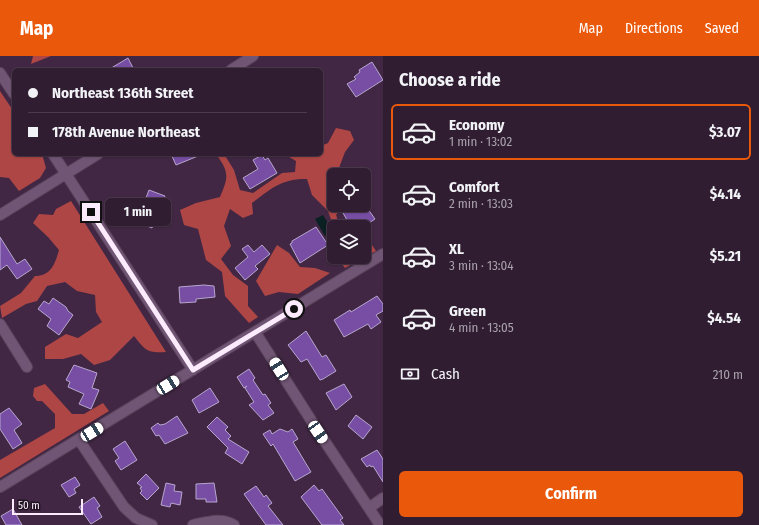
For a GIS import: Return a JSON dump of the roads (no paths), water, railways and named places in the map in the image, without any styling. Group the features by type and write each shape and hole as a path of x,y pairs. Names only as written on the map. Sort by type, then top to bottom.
{"street":[{"path":"234,68 253,56"},
{"path":"0,73 12,91"},
{"path":"54,156 193,370"},
{"path":"0,215 95,156"},
{"path":"0,487 383,254"},
{"path":"0,324 27,367"},
{"path":"256,332 318,432 380,525"},
{"path":"79,440 124,507 136,518 152,525"},
{"path":"369,508 383,498"},
{"path":"193,525 215,520 230,522 234,525"}]}
